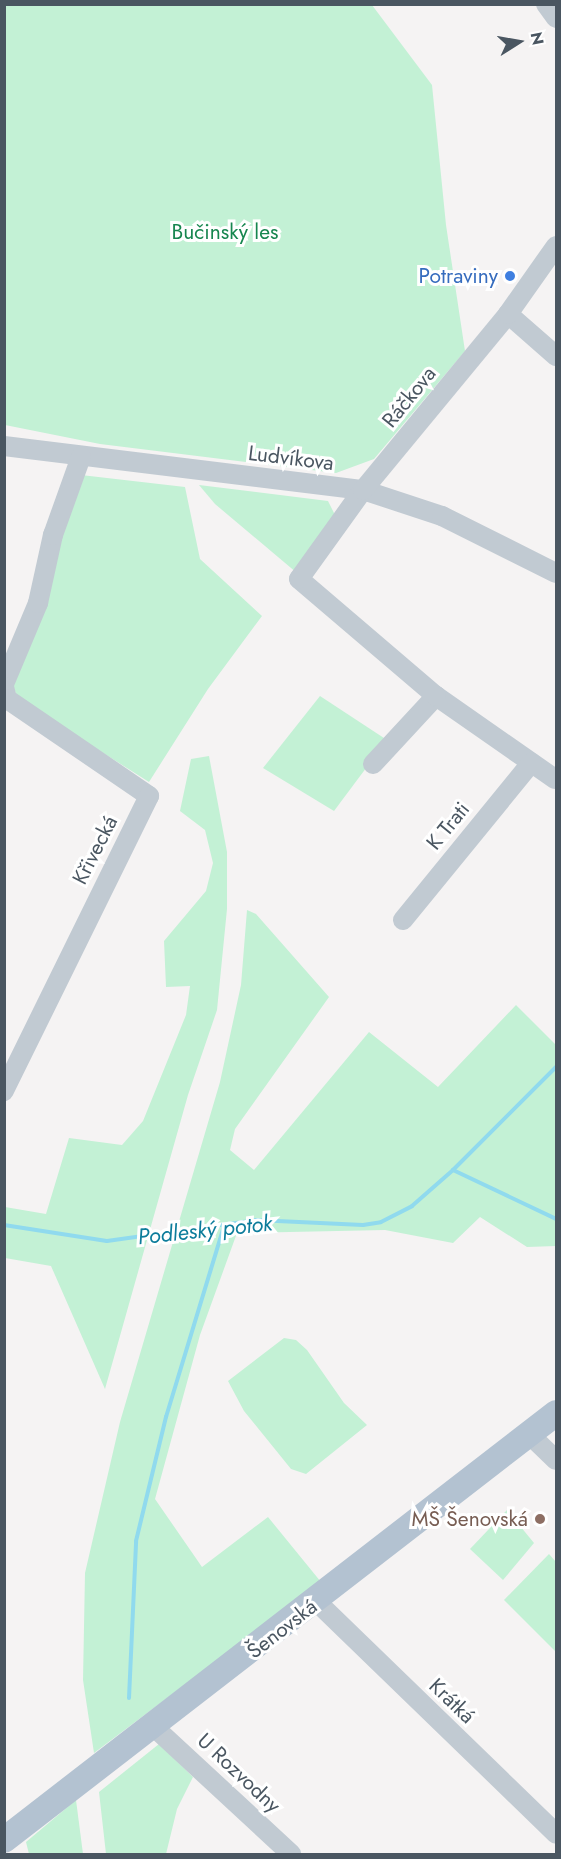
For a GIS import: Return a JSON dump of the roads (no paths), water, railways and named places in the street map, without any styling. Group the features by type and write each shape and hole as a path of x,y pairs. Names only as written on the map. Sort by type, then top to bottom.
{"main road":[{"name":"Šenovská","path":"4,1840 317,1602 556,1413"}],"street":[{"path":"546,4 556,18"},
{"name":"Ráčkova","path":"436,696 299,579 363,490 508,314 556,246"},
{"path":"508,314 556,356"},
{"name":"Ludvíkova","path":"4,446 363,490 442,516 556,573"},
{"name":"Křivecká","path":"4,1091 149,796 7,699 4,685 38,603 53,535 81,457"},
{"path":"373,764 436,696 555,780"},
{"name":"K Trati","path":"403,920 531,763"},
{"path":"530,1435 556,1460"},
{"name":"Krátká","path":"317,1602 556,1834"},
{"name":"U Rozvodny","path":"154,1727 291,1854"}],"waterway":[{"path":"453,1170 556,1067"},
{"name":"Podleský potok","path":"4,1225 107,1241 256,1220 363,1225 381,1222 412,1206 453,1170 556,1219"},
{"path":"129,1698 136,1541 166,1417 224,1226"}],"place":[{"name":"Potraviny","path":"510,276"},
{"name":"MŠ Šenovská","path":"540,1519"}],"park label":[{"name":"Bučinský les","path":"225,232"}]}
